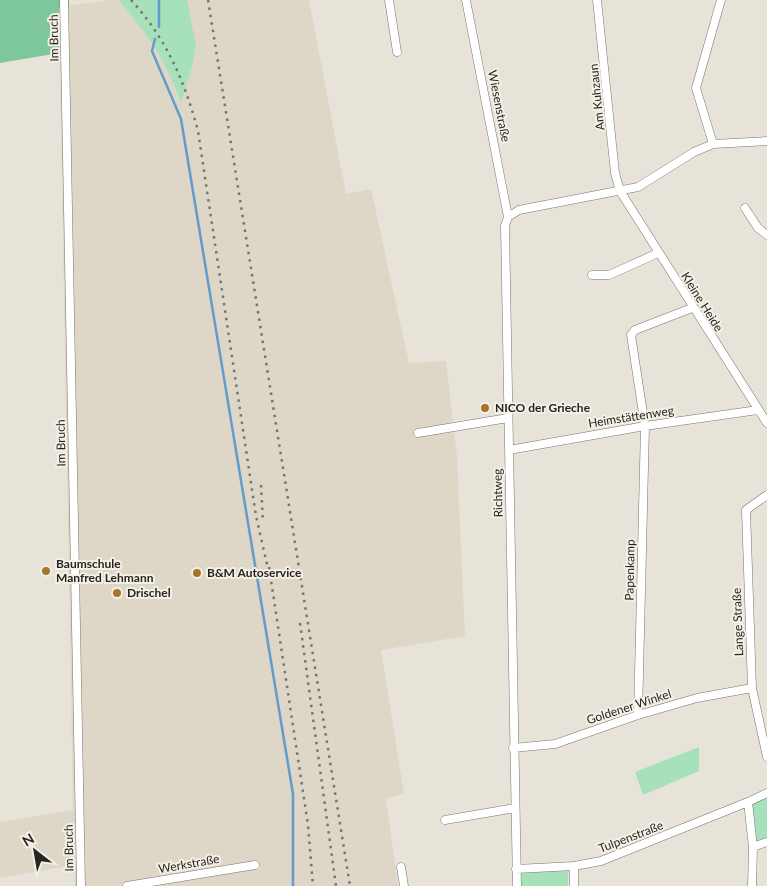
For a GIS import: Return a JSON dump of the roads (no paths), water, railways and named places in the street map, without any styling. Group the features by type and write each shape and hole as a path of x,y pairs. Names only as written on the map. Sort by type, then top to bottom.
{"street":[{"name":"Im Bruch","path":"64,0 81,886"},
{"path":"389,0 397,52"},
{"name":"Wiesenstraße","path":"466,0 508,217"},
{"name":"Am Kuhzaun","path":"597,0 615,173 620,191"},
{"path":"713,144 696,88 721,0"},
{"path":"508,217 519,210 638,187 694,152 713,144 767,141"},
{"name":"Kleine Heide","path":"620,191 692,308 767,423"},
{"path":"745,208 758,228 767,235"},
{"name":"Richtweg","path":"508,217 504,226 517,886"},
{"path":"592,275 608,275 658,253"},
{"name":"Papenkamp","path":"638,715 645,426 631,335 635,330 692,308"},
{"name":"Heimstättenweg","path":"509,450 645,426 758,410"},
{"path":"418,433 508,418"},
{"name":"Lange Straße","path":"767,496 746,510 752,688 767,757"},
{"name":"Goldener Winkel","path":"513,748 555,744 638,715 697,698 752,688"},
{"path":"752,886 753,848 748,802 767,794"},
{"name":"Tulpenstraße","path":"516,869 574,866 601,861 748,802"},
{"path":"445,820 515,808"},
{"path":"753,848 767,842"},
{"name":"Werkstraße","path":"127,886 254,864"},
{"path":"574,866 574,886"},
{"path":"401,867 404,886"}],"waterway":[{"path":"159,0 159,27"},
{"path":"155,39 152,51 181,119 293,794 293,886"}],"railway":[{"path":"131,0 154,30 173,61 187,95 198,131 256,516 269,573"},
{"path":"208,0 350,886"},
{"path":"261,485 263,522"},
{"path":"269,567 308,825 313,886"},
{"path":"300,623 336,886"}],"place":[{"name":"NICO der Grieche","path":"485,408"},
{"name":"Baumschule Manfred Lehmann","path":"46,571"},
{"name":"B&M Autoservice","path":"197,573"},
{"name":"Drischel","path":"117,593"}]}
